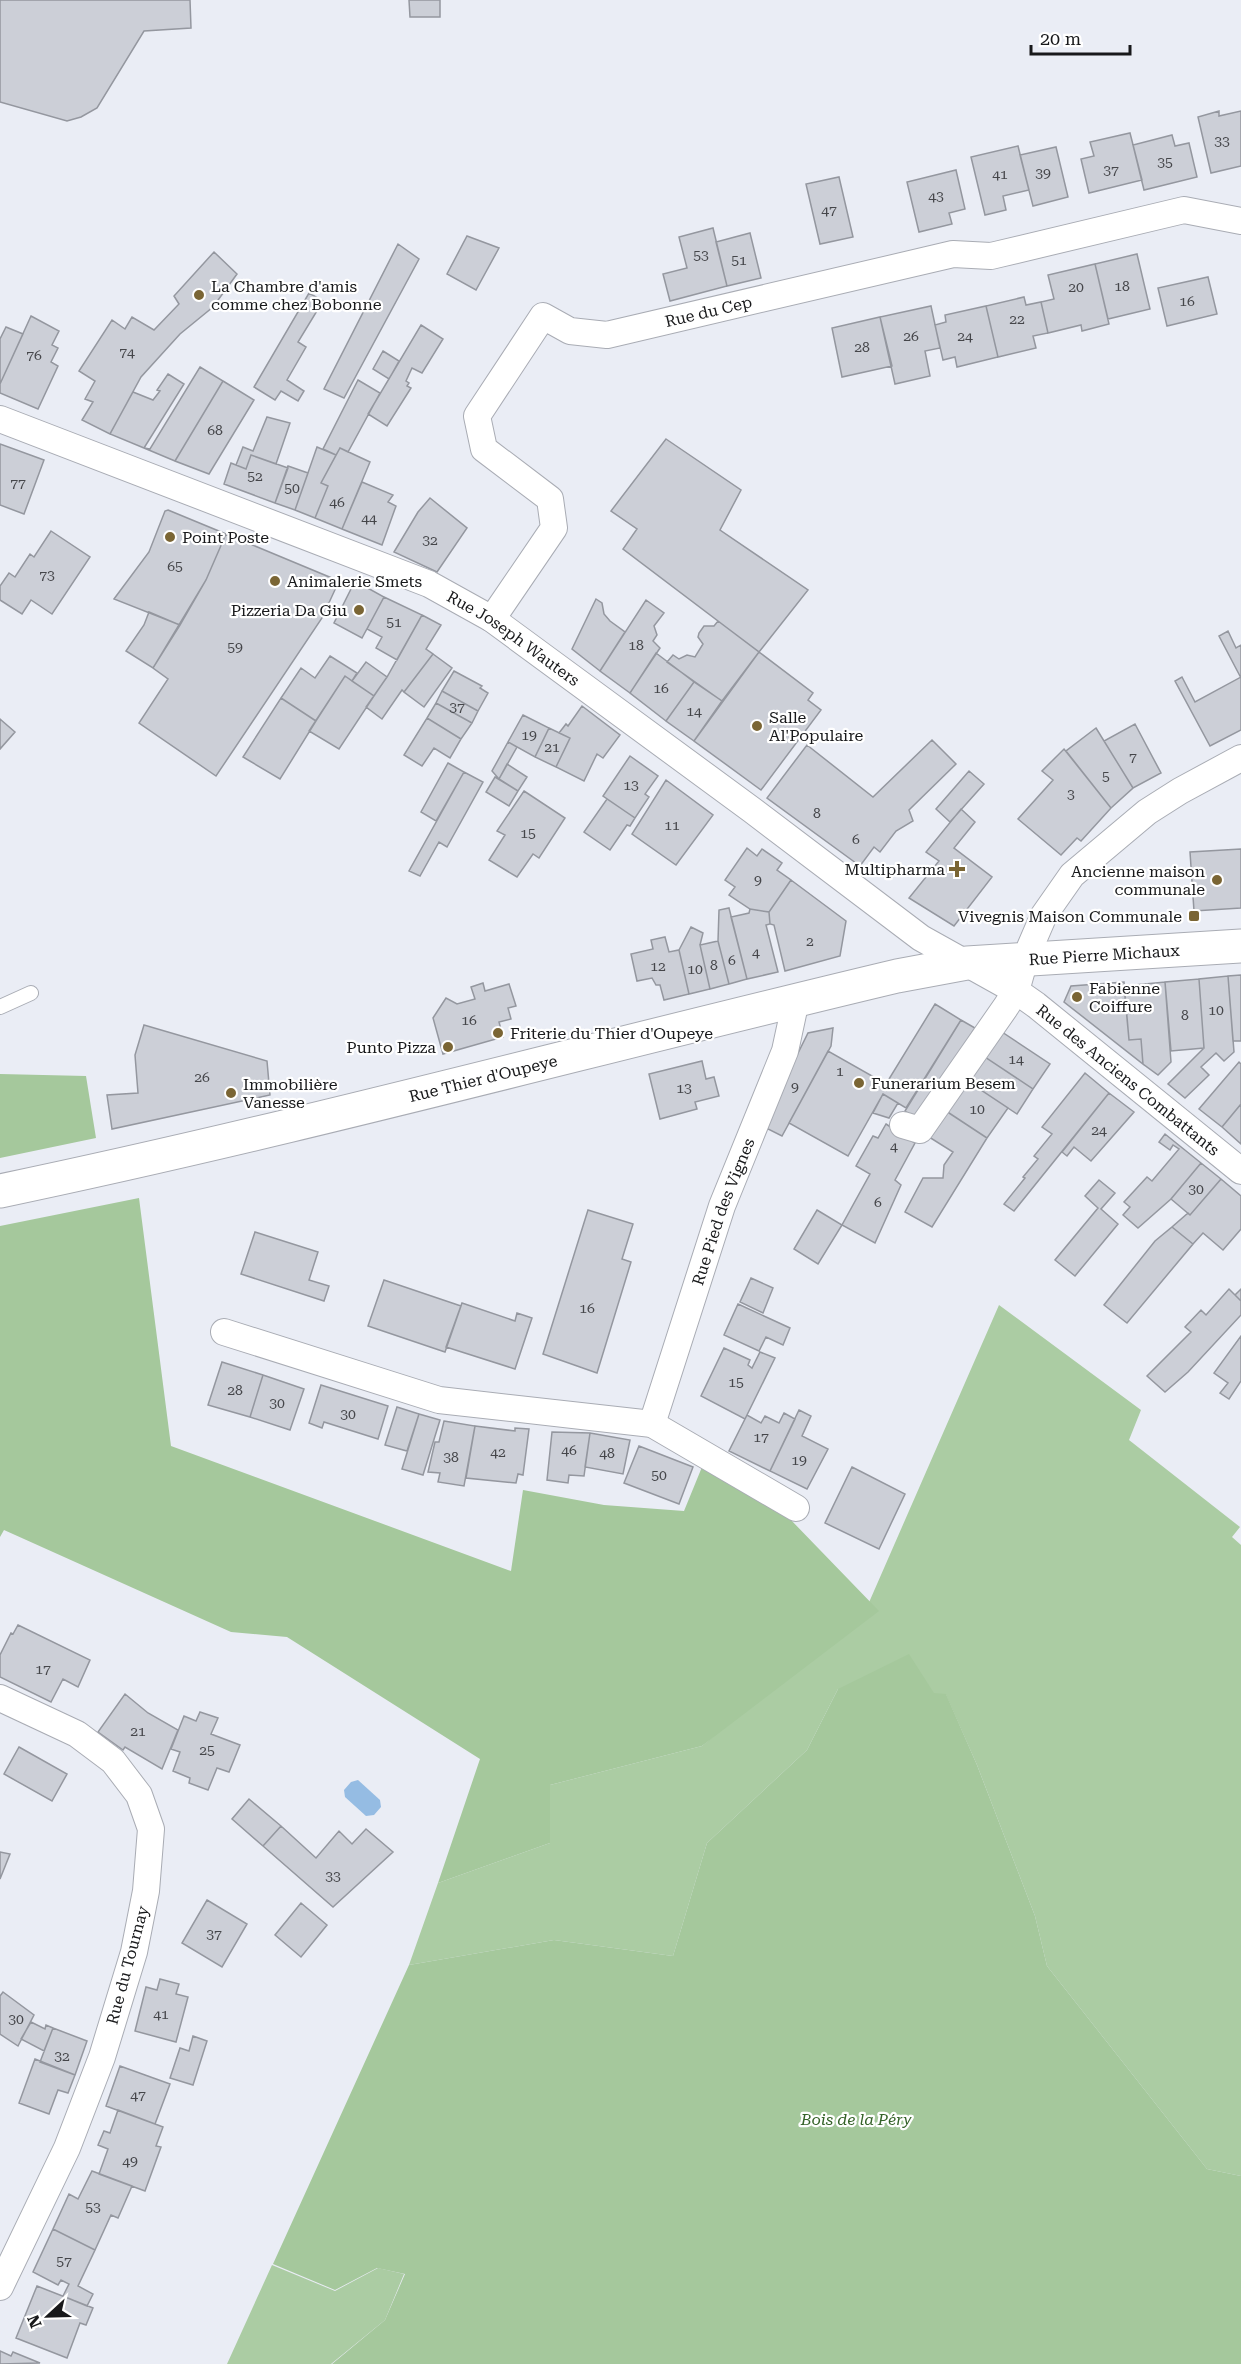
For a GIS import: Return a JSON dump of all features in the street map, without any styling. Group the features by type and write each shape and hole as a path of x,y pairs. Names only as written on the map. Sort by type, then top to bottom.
{"main road":[{"name":"Rue Pierre Michaux","path":"967,963 1241,946"},
{"name":"Rue Thier d'Oupeye","path":"0,1191 272,1129 897,976 967,963"}],"street":[{"name":"Rue du Cep","path":"492,619 554,528 550,499 484,449 477,416 543,316 570,331 607,335 953,254 991,256 1184,210 1241,221"},
{"name":"Rue Joseph Wauters","path":"0,419 429,584 492,619 752,810 921,938 967,963"},
{"path":"903,1125 920,1130 1016,991 1025,958 1049,906 1072,876 1147,812 1241,758"},
{"name":"Rue des Anciens Combattants","path":"967,963 1016,991 1241,1171"},
{"name":"Rue Pied des Vignes","path":"652,1424 722,1206 785,1051 796,1000"},
{"path":"224,1332 439,1400 652,1424 796,1508"},
{"name":"Rue du Tournay","path":"0,1698 76,1734 112,1761 139,1795 151,1829 146,1891 134,1952 102,2057 67,2148 0,2287"}],"lane":[{"path":"0,1007 31,993"}],"green space":[{"path":"0,1074 86,1076 96,1138 0,1158"},
{"path":"139,1198 171,1446 511,1571 523,1490 604,1505 684,1511 702,1467 790,1519 879,1611 702,1746 550,1785 550,1843 438,1883 480,1759 287,1637 231,1632 4,1530 0,1537 0,1226"},
{"path":"999,1305 1141,1410 1129,1440 1240,1527 1232,1537 1241,1545 1241,2176 1207,2169 1047,1966 1035,1916 977,1765 946,1695 838,1689 807,1750 707,1843 673,1956 554,1940 409,1965 438,1883 550,1843 550,1785 702,1746 867,1607"},
{"name":"Bois de la Péry","path":"909,1654 934,1693 946,1694 977,1765 1035,1916 1047,1966 1207,2169 1241,2176 1241,2364 332,2364 385,2320 405,2274 377,2268 335,2290 273,2264 409,1965 554,1940 673,1956 707,1843 807,1750 838,1689"},
{"path":"272,2265 335,2291 378,2268 404,2274 385,2320 331,2364 227,2364"}],"water":[{"path":"358,1780 380,1800 381,1807 374,1815 366,1816 345,1797 344,1790 351,1782"}],"building":[{"path":"0,0 190,0 191,28 144,31 97,108 81,117 67,121 0,102"},
{"path":"409,0 440,0 440,17 410,17"},
{"path":"1219,111 1219,116 1241,111 1241,166 1211,173 1198,117"},
{"path":"1130,133 1142,180 1089,193 1081,159 1094,156 1090,142"},
{"path":"1172,135 1175,146 1189,143 1197,177 1144,190 1133,145"},
{"path":"1018,146 1029,190 1003,196 1006,210 985,215 971,157"},
{"path":"1056,147 1068,197 1033,206 1020,155"},
{"path":"956,170 965,209 949,213 952,224 919,232 907,182"},
{"path":"839,177 853,237 820,244 806,184"},
{"path":"713,228 727,286 670,301 663,274 687,268 679,237"},
{"path":"750,233 761,278 727,286 716,242"},
{"path":"467,236 499,248 476,290 447,274"},
{"path":"398,244 419,259 344,398 324,389"},
{"path":"214,252 237,274 213,307 180,334 141,377 110,434 82,420 93,402 85,399 95,381 79,371 112,320 125,329 132,317 154,330 179,304 174,296"},
{"path":"1137,254 1150,309 1108,319 1095,264"},
{"path":"1095,264 1109,324 1082,331 1081,325 1048,333 1041,302 1054,299 1048,275"},
{"path":"1208,277 1217,314 1167,326 1158,288"},
{"path":"309,293 323,301 298,342 306,347 287,380 304,391 298,401 281,391 275,400 254,387"},
{"path":"1024,297 1026,305 1041,302 1048,333 1033,336 1036,348 998,357 986,306"},
{"path":"931,306 940,348 925,351 930,376 895,384 880,317"},
{"path":"986,306 998,357 957,367 955,357 943,360 935,325 946,322 945,315"},
{"path":"31,316 59,331 52,345 58,348 51,362 58,366 38,409 0,393 0,384"},
{"path":"880,317 892,366 842,377 832,328"},
{"path":"421,325 443,339 422,373 412,368 406,381 409,383 407,386 411,388 387,426 368,414"},
{"path":"6,327 23,334 0,384 0,339"},
{"path":"383,351 399,361 389,379 373,369"},
{"path":"200,367 223,381 175,461 144,448 150,449"},
{"path":"168,374 184,384 144,448 110,434 133,392 153,400"},
{"path":"358,380 380,393 348,452 340,448 336,455 323,449"},
{"path":"223,381 254,400 209,474 175,461"},
{"path":"267,417 290,423 276,464 251,455 246,469 236,465 243,447 253,451"},
{"path":"666,439 741,490 720,530 808,590 759,652 623,549 637,529 611,511"},
{"path":"0,444 44,460 24,514 0,505"},
{"path":"317,447 336,455 321,483 328,486 315,518 295,510"},
{"path":"340,448 370,462 342,529 315,518 328,486 321,483"},
{"path":"251,455 288,468 275,503 224,484 231,463 246,469"},
{"path":"288,466 308,473 295,510 275,503"},
{"path":"362,482 393,495 388,502 396,506 382,545 342,529"},
{"path":"430,498 467,528 437,572 394,552 418,512"},
{"path":"168,510 226,534 206,580 180,625 114,599 149,552 165,511"},
{"path":"51,531 90,557 52,614 31,600 22,614 0,600 0,586 9,573 15,577 30,554 34,557"},
{"path":"226,534 339,581 322,618 216,776 139,723 168,679 153,668 206,580"},
{"name":"Pizzeria Da Giu","path":"355,581 384,597 362,638 334,623"},
{"path":"384,597 422,615 397,660 376,648 382,637 367,629"},
{"path":"596,599 602,603 604,614 610,621 625,632 600,671 572,649"},
{"path":"646,600 664,613 654,626 657,635 653,641 660,648 630,693 600,671"},
{"path":"149,612 180,625 153,668 126,651 144,625"},
{"path":"422,615 441,625 426,649 433,654 404,692 402,690 382,719 366,707 387,677"},
{"path":"718,621 759,652 722,701 667,662 673,655 679,659 687,655 695,657 703,644 698,637 699,633 704,626 714,626"},
{"path":"1228,631 1236,648 1241,645 1241,678 1219,636"},
{"name":"Salle Al'Populaire","path":"759,652 813,693 808,700 821,710 761,790 694,741"},
{"path":"656,653 694,682 666,721 630,693"},
{"path":"433,654 452,668 424,707 404,692"},
{"path":"330,656 357,673 352,681 345,676 316,721 281,698 301,668 315,678"},
{"path":"366,662 387,677 374,696 352,681"},
{"path":"454,671 482,686 480,688 488,693 478,711 442,691"},
{"path":"345,676 374,696 339,749 309,731"},
{"path":"1182,677 1195,702 1241,677 1241,730 1210,746 1175,681"},
{"path":"694,682 722,701 694,741 666,721"},
{"path":"442,691 478,711 472,723 436,703"},
{"path":"281,698 316,721 280,779 243,757"},
{"path":"436,703 472,723 461,739 427,718"},
{"path":"582,706 620,735 603,758 597,754 584,781 556,767 570,738 559,733 566,724 568,726"},
{"path":"523,715 549,728 535,757 508,742"},
{"path":"427,718 461,739 450,758 434,748 422,766 404,755"},
{"path":"0,719 15,732 0,749"},
{"path":"1135,724 1161,773 1133,788 1104,741"},
{"path":"549,728 570,738 556,767 535,757"},
{"path":"1096,728 1133,788 1111,808 1066,751"},
{"path":"932,740 956,764 909,810 913,821 896,831 880,852 874,847 860,866 767,798 807,745 873,797"},
{"path":"508,742 517,747 499,779 492,771"},
{"path":"1064,749 1111,808 1081,841 1077,838 1061,855 1018,819 1053,780 1042,771"},
{"path":"630,756 658,776 645,794 649,797 635,818 603,796"},
{"path":"448,763 464,772 436,821 421,812"},
{"path":"507,764 527,777 518,791 499,779"},
{"path":"969,771 984,784 950,822 936,809"},
{"path":"464,772 483,782 447,847 439,842 420,876 409,871"},
{"path":"495,777 518,791 509,806 486,792"},
{"path":"666,780 713,815 676,865 632,834"},
{"path":"524,791 565,818 539,858 533,854 517,877 489,860 505,835 497,831"},
{"path":"607,799 635,818 630,826 627,825 610,850 584,832"},
{"name":"Multipharma","path":"961,809 975,822 954,848 992,877 954,926 909,898 939,861 926,852"},
{"path":"747,848 757,856 762,849 782,863 777,870 791,880 769,912 750,909 729,895 735,887 725,880"},
{"name":"Ancienne maison communale","path":"1241,849 1241,908 1194,911 1190,852"},
{"path":"791,880 846,921 840,956 785,971 774,925 770,924 769,912"},
{"path":"729,908 747,979 729,984 718,941 719,910"},
{"path":"750,909 769,912 770,924 766,925 778,972 747,979 731,917 749,913"},
{"path":"691,927 703,933 700,945 710,989 689,994 679,950"},
{"path":"665,937 669,952 679,950 689,994 664,1000 660,985 656,985 652,978 637,981 631,954 653,949 651,940"},
{"path":"718,941 729,984 710,989 700,945"},
{"path":"1241,975 1241,1041 1233,1041 1228,976"},
{"path":"1228,976 1234,1052 1224,1061 1216,1053 1201,1067 1209,1075 1185,1098 1168,1084 1204,1048 1199,979"},
{"path":"1199,979 1204,1048 1171,1051 1165,982"},
{"path":"1124,982 1129,1040 1141,1039 1143,1064 1064,1002 1071,986"},
{"path":"1165,982 1171,1062 1158,1075 1143,1064 1141,1039 1129,1040 1124,986"},
{"path":"483,983 485,991 509,984 516,1006 508,1008 511,1019 499,1022 503,1037 443,1054 433,1018 446,998 457,1004 475,999 471,987"},
{"path":"935,1004 961,1020 906,1108 883,1094 848,1156 789,1123 828,1051 886,1084"},
{"path":"961,1020 975,1028 917,1119 905,1111"},
{"path":"144,1025 267,1061 270,1095 112,1129 107,1095 138,1093 135,1055"},
{"path":"833,1028 831,1046 782,1136 762,1126 808,1033"},
{"path":"999,1030 1050,1064 1033,1089 982,1055"},
{"path":"982,1055 1033,1089 1017,1114 966,1080"},
{"path":"702,1061 706,1079 714,1077 719,1096 695,1102 697,1109 660,1119 649,1074"},
{"path":"1239,1062 1241,1064 1241,1104 1222,1127 1199,1109"},
{"path":"1085,1073 1109,1093 1014,1211 1004,1204 1025,1178 1023,1177 1038,1159 1034,1156 1052,1134 1042,1127"},
{"path":"966,1080 1008,1108 987,1138 946,1111"},
{"path":"1109,1093 1134,1112 1091,1161 1074,1147 1067,1156 1062,1152"},
{"path":"883,1094 898,1103 889,1118 873,1113"},
{"path":"1241,1104 1241,1144 1222,1127"},
{"path":"946,1111 987,1138 932,1227 905,1212 923,1178 943,1178 944,1165 953,1152 929,1137"},
{"path":"886,1124 915,1143 895,1180 901,1185 875,1243 842,1225 870,1174 856,1166 873,1136 878,1138"},
{"path":"1165,1134 1201,1163 1171,1199 1138,1228 1123,1215 1130,1207 1124,1202 1147,1177 1152,1181 1179,1149 1173,1145 1170,1150 1159,1142"},
{"path":"1201,1163 1221,1179 1190,1215 1171,1199"},
{"path":"1221,1179 1241,1196 1241,1229 1223,1250 1203,1233 1193,1244 1172,1227 1188,1213 1190,1215"},
{"path":"1099,1180 1115,1193 1101,1209 1118,1224 1075,1276 1055,1260 1098,1208 1085,1196"},
{"path":"588,1210 633,1224 622,1259 631,1262 597,1373 543,1354"},
{"path":"817,1210 842,1225 818,1264 794,1249"},
{"path":"1172,1227 1193,1244 1127,1323 1104,1305 1155,1241"},
{"path":"255,1232 318,1252 309,1280 329,1286 324,1301 241,1274"},
{"path":"751,1278 773,1288 763,1313 740,1302"},
{"path":"384,1280 461,1306 445,1352 368,1326"},
{"path":"1229,1289 1241,1301 1241,1315 1188,1372 1165,1392 1147,1376 1191,1332 1185,1327 1201,1310 1206,1315"},
{"path":"1241,1289 1241,1301 1235,1295"},
{"path":"462,1303 515,1321 517,1313 532,1318 515,1369 446,1347"},
{"path":"738,1304 790,1328 783,1345 766,1337 759,1351 724,1335"},
{"path":"1241,1336 1241,1381 1229,1399 1220,1393 1228,1383 1214,1373"},
{"path":"724,1348 750,1360 748,1365 752,1368 760,1352 775,1358 745,1419 701,1396"},
{"path":"222,1362 263,1375 250,1417 208,1405"},
{"path":"263,1375 304,1389 290,1430 250,1417"},
{"path":"321,1385 388,1406 378,1439 324,1422 322,1428 309,1423"},
{"path":"397,1407 419,1414 407,1451 385,1445"},
{"path":"799,1410 811,1416 802,1436 828,1449 807,1489 770,1471"},
{"path":"784,1413 795,1419 770,1471 729,1451 747,1415 761,1423 765,1416 779,1423"},
{"path":"419,1414 440,1420 423,1475 402,1469"},
{"path":"444,1421 475,1426 464,1486 438,1482 440,1473 428,1472 435,1442 439,1442"},
{"path":"475,1426 515,1431 515,1428 529,1429 523,1475 518,1474 516,1483 466,1478"},
{"path":"552,1432 590,1433 584,1476 569,1475 568,1483 547,1480"},
{"path":"590,1433 630,1440 623,1474 585,1467"},
{"path":"639,1446 693,1467 679,1504 624,1483"},
{"path":"852,1467 905,1494 879,1549 825,1523"},
{"path":"18,1625 90,1660 78,1687 63,1679 51,1702 0,1677 0,1655 11,1633 13,1634"},
{"path":"125,1694 148,1713 178,1730 162,1769 125,1747 123,1750 98,1732"},
{"path":"200,1712 218,1718 211,1734 240,1745 229,1772 217,1768 208,1790 189,1783 190,1778 173,1771 180,1752 171,1749 184,1716 196,1721"},
{"path":"19,1747 67,1774 52,1801 4,1774"},
{"path":"249,1799 281,1826 263,1846 232,1819"},
{"path":"281,1826 316,1858 339,1831 352,1844 366,1829 393,1852 333,1907 263,1846"},
{"path":"0,1852 10,1854 0,1879"},
{"path":"207,1900 247,1924 222,1967 182,1943"},
{"path":"301,1903 327,1925 301,1957 275,1935"},
{"path":"160,1979 179,1984 176,1994 188,1997 176,2042 135,2031 146,1987 157,1990"},
{"path":"3,1992 34,2015 18,2046 0,2034 0,1996"},
{"path":"31,2022 45,2029 46,2025 53,2028 44,2051 21,2039"},
{"path":"53,2028 87,2041 75,2075 40,2062"},
{"path":"193,2036 207,2041 193,2085 170,2078 180,2048 189,2051"},
{"path":"35,2059 75,2075 68,2093 58,2090 49,2114 19,2103"},
{"path":"120,2066 170,2084 155,2124 106,2106"},
{"path":"118,2110 163,2127 156,2146 161,2147 145,2191 99,2174 108,2149 98,2145 104,2131 110,2133"},
{"path":"92,2171 132,2186 118,2218 111,2215 95,2250 53,2229 69,2194 78,2199"},
{"path":"53,2229 95,2250 78,2286 93,2294 87,2306 63,2296 69,2284 61,2280 58,2285 33,2272"},
{"path":"37,2286 93,2308 86,2325 80,2323 67,2358 16,2338"},
{"path":"0,2351 11,2356 13,2352 40,2363 0,2364"}],"place":[{"name":"La Chambre d'amis comme chez Bobonne","path":"199,295"},
{"name":"Point Poste","path":"170,537"},
{"name":"Animalerie Smets","path":"275,581"},
{"name":"Pizzeria Da Giu","path":"359,610"},
{"name":"Salle Al'Populaire","path":"757,726"},
{"name":"Multipharma","path":"957,869"},
{"name":"Ancienne maison communale","path":"1217,880"},
{"name":"Vivegnis Maison Communale","path":"1194,916"},
{"name":"Fabienne Coiffure","path":"1077,997"},
{"name":"Friterie du Thier d'Oupeye","path":"498,1033"},
{"name":"Punto Pizza","path":"448,1047"},
{"name":"Funerarium Besem","path":"859,1083"},
{"name":"Immobilière Vanesse","path":"231,1093"}]}
